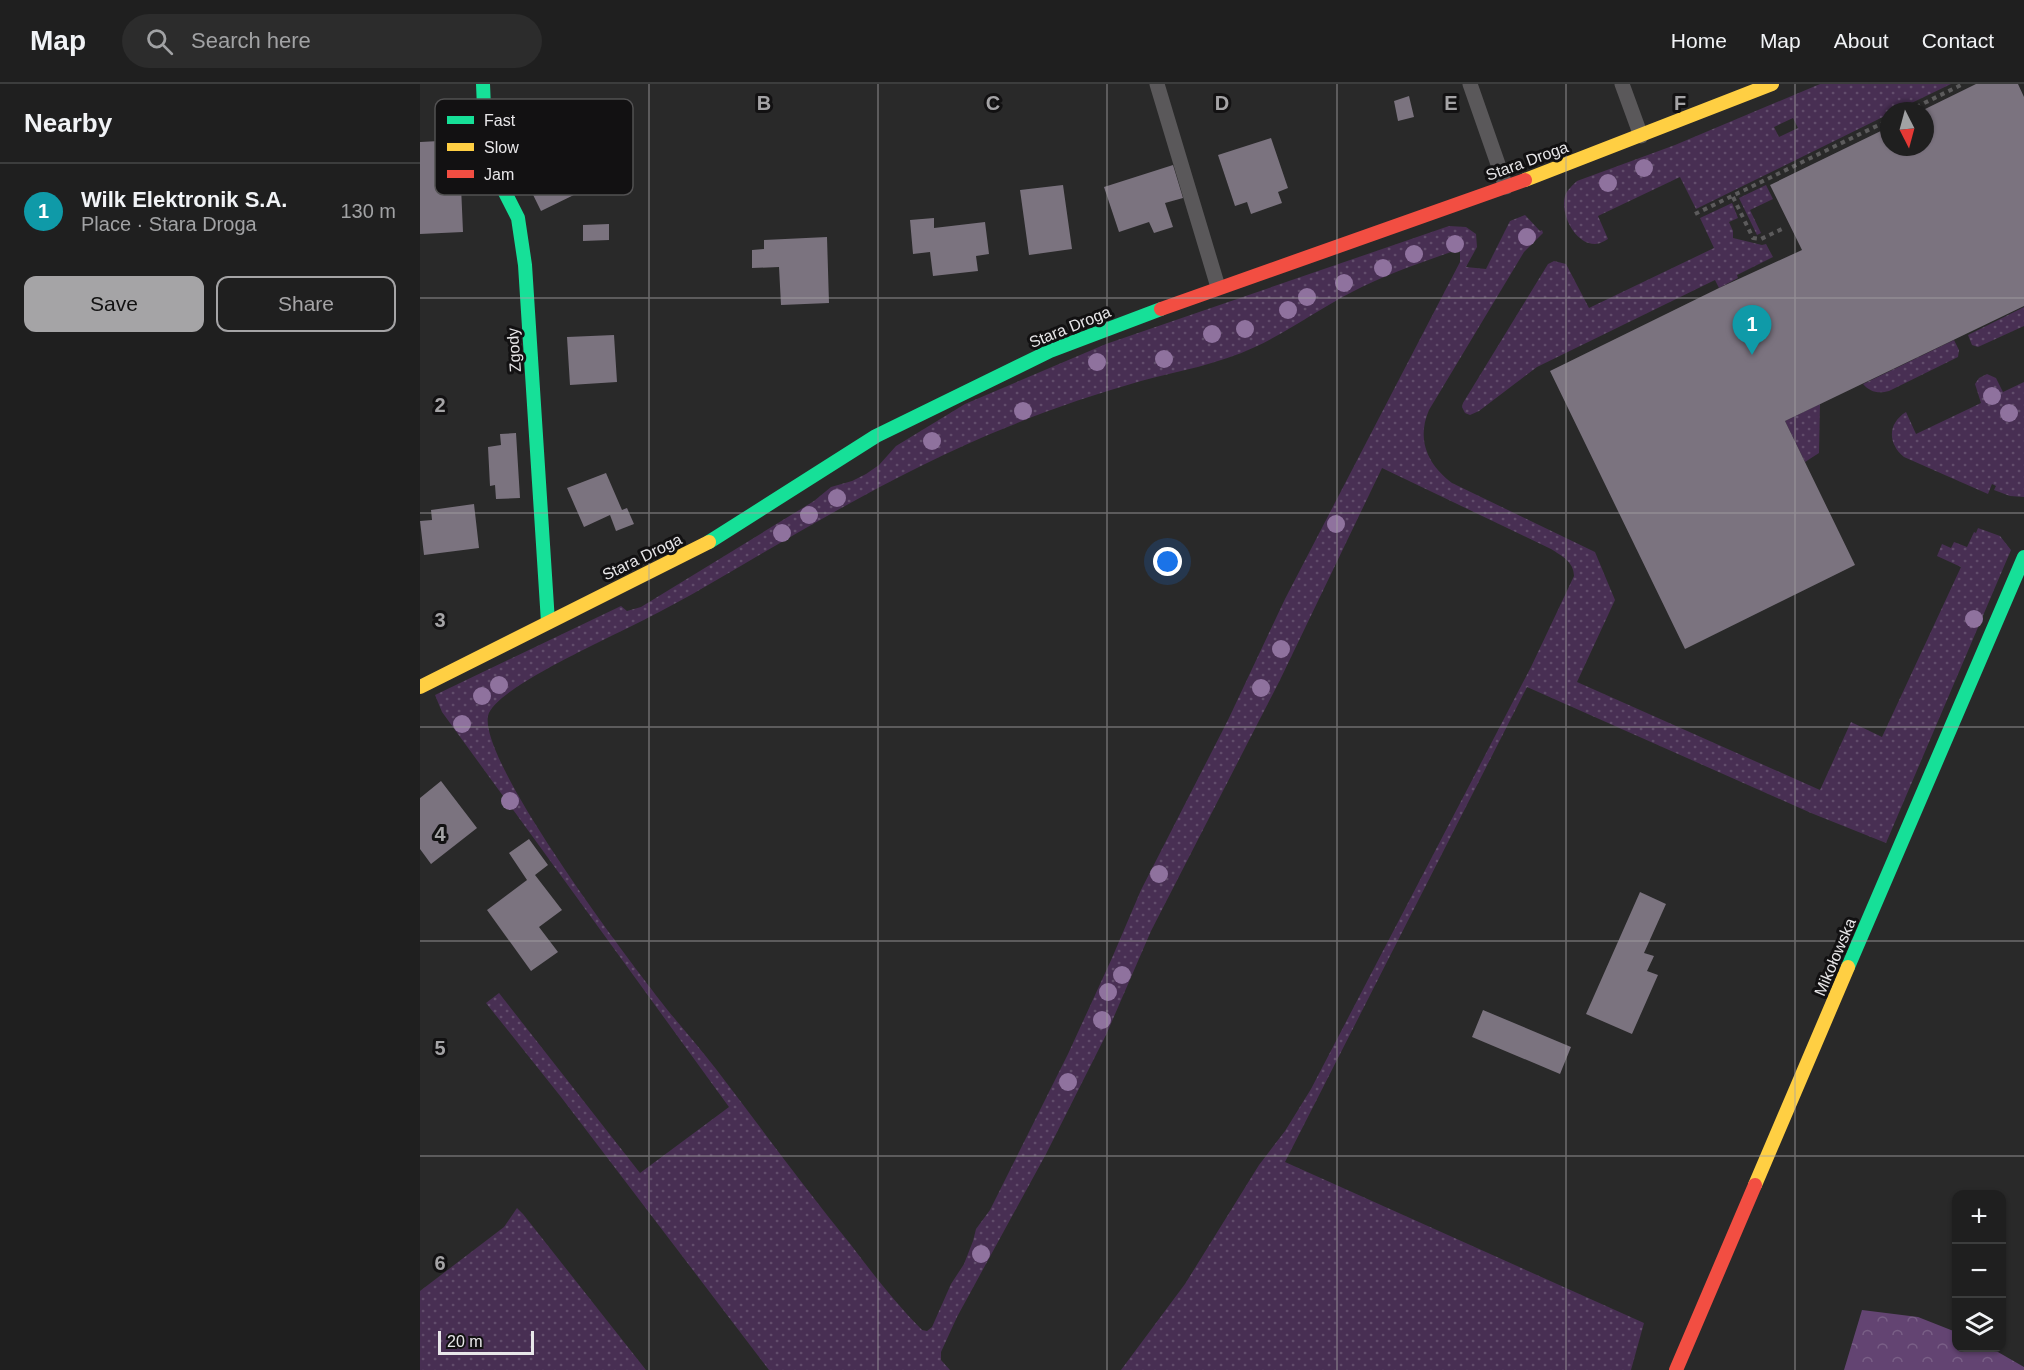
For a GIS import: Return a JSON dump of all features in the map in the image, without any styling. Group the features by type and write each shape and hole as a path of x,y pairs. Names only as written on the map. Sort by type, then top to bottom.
{"street":[{"name":"Zgody","path":"483,84 484,99"},
{"name":"Stara Droga","path":"420,687 720,537 886,431 1050,351 1218,287 1506,187 1772,84"},
{"name":"Zgody","path":"506,195 518,218 525,265 548,622"},
{"name":"Mikołowska","path":"1676,1370 2024,557"}],"lane":[{"path":"1157,84 1218,287"},
{"path":"1470,84 1506,187"},
{"path":"1622,84 1641,136"}],"path":[{"path":"1926,102 1963,84"},
{"path":"1695,214 1880,124"},
{"path":"1733,196 1753,238 1761,239 1784,228"}],"shaded area":[{"path":"1820,84 1951,84 1914,102 1880,102 1880,118 1696,209 1680,177 1598,216 1608,239 1600,243 1588,243 1581,239 1575,234 1567,219 1565,196 1577,181 1675,145","holes":["1793,118 1798,128 1779,137 1774,127"]},
{"path":"1766,185 1773,199 1750,210 1761,233 1757,235 1739,198"},
{"path":"1732,203 1738,218 1729,222 1733,238 1766,244 1773,257 1737,275 1738,278 1719,288 1715,280 1537,367 1479,411 1470,415 1465,413 1463,403 1548,264 1554,261 1566,264 1589,308 1714,248 1700,218"},
{"path":"1525,215 1543,233 1524,252 1429,410 1425,421 1424,442 1436,468 1452,483 1595,552 1615,600 1577,682 1820,790 1851,722 1882,737 1961,567 1937,556 1942,544 1951,548 1954,542 1967,547 1978,528 2000,536 2011,550 1886,843 1811,813 1527,687 1285,1162 1644,1323 1631,1370 1121,1370 1185,1284 1259,1165 1285,1131 1311,1089 1531,667 1574,576 1570,563 1551,549 1382,468 1280,680 1151,931 1106,1035 1046,1154 957,1317 941,1352 941,1360 950,1370 769,1370 561,1097 486,1003 499,993 640,1173 729,1107 442,712 435,695 621,606 627,611 641,607 814,501 831,487 866,474 879,465 896,446 965,404 1106,344 1449,226 1466,227 1476,234 1477,247 1466,267 1486,269 1510,221","holes":["1454,251 1460,252 1460,262 1285,599 1228,720 1141,890 1068,1054 990,1210 976,1229 964,1264 951,1284 932,1327 927,1331 922,1330 876,1278 629,960 565,869 508,777 492,741 488,716 492,708 513,689 542,672 676,603 856,500 932,461 1058,407 1241,353 1280,334 1364,286 1428,260"]},
{"path":"2024,307 2024,326 1978,347 1972,345 1968,335"},
{"path":"1954,340 1959,350 1958,357 1889,391 1874,392 1863,384"},
{"path":"1987,374 1996,378 2003,392 2024,382 2024,497 2010,496 1994,490 1996,486 1992,484 1988,494 1904,457 1893,440 1895,422 1906,412 1916,434 1981,403 1975,384 1979,378"},
{"path":"1820,404 1819,453 1805,462 1785,421"},
{"path":"517,1208 646,1370 420,1370 420,1291 504,1227"}],"green space":[{"path":"1862,1310 1918,1317 1952,1330 1952,1352 1998,1352 2024,1367 2024,1370 1844,1370"}],"building":[{"path":"1976,84 2018,84 2024,97 2024,306 1785,421 1855,565 1685,649 1550,371 1802,250 1770,185 1880,131 1880,156 1934,156 1934,105"},
{"path":"1409,96 1414,117 1398,121 1394,101"},
{"path":"1271,138 1288,188 1278,192 1282,203 1251,214 1247,202 1235,206 1218,155"},
{"path":"435,141 435,195 461,195 463,232 420,234 420,142"},
{"path":"1173,165 1183,198 1165,203 1173,227 1154,233 1149,222 1119,232 1104,187"},
{"path":"1063,185 1072,249 1029,255 1020,190"},
{"path":"533,195 574,195 541,211"},
{"path":"934,218 934,228 985,222 989,254 976,256 978,271 933,276 930,252 913,254 910,220"},
{"path":"609,224 609,240 583,241 583,225"},
{"path":"827,237 829,303 781,305 779,267 752,268 752,250 764,249 764,240"},
{"path":"614,335 617,382 570,385 567,337"},
{"path":"516,433 520,498 496,499 495,485 490,486 488,447 501,445 500,434"},
{"path":"606,473 622,510 627,508 634,524 616,531 610,515 584,527 567,488"},
{"path":"474,504 479,548 424,555 420,521 432,520 431,510"},
{"path":"441,781 477,828 431,864 420,849 420,798"},
{"path":"529,839 548,865 535,875 562,910 539,927 558,952 531,971 487,910 527,880 509,853"},
{"path":"1640,892 1666,904 1644,953 1654,956 1647,971 1658,975 1632,1034 1586,1014"},
{"path":"1483,1010 1571,1047 1560,1074 1472,1037"}],"traffic: fast":[{"path":"483,84 484,99"},
{"path":"506,195 518,218 525,265 548,622"},
{"path":"709,542 876,436 1050,351 1161,309"},
{"path":"1848,967 2024,557"}],"traffic: slow":[{"path":"1525,180 1772,84"},
{"path":"420,687 709,542"},
{"path":"1755,1185 1848,967"}],"traffic: jam":[{"path":"1161,309 1525,180"},
{"path":"1676,1370 1755,1185"}],"place":[{"name":"Wilk Elektronik S.A.","path":"1752,355"}]}
